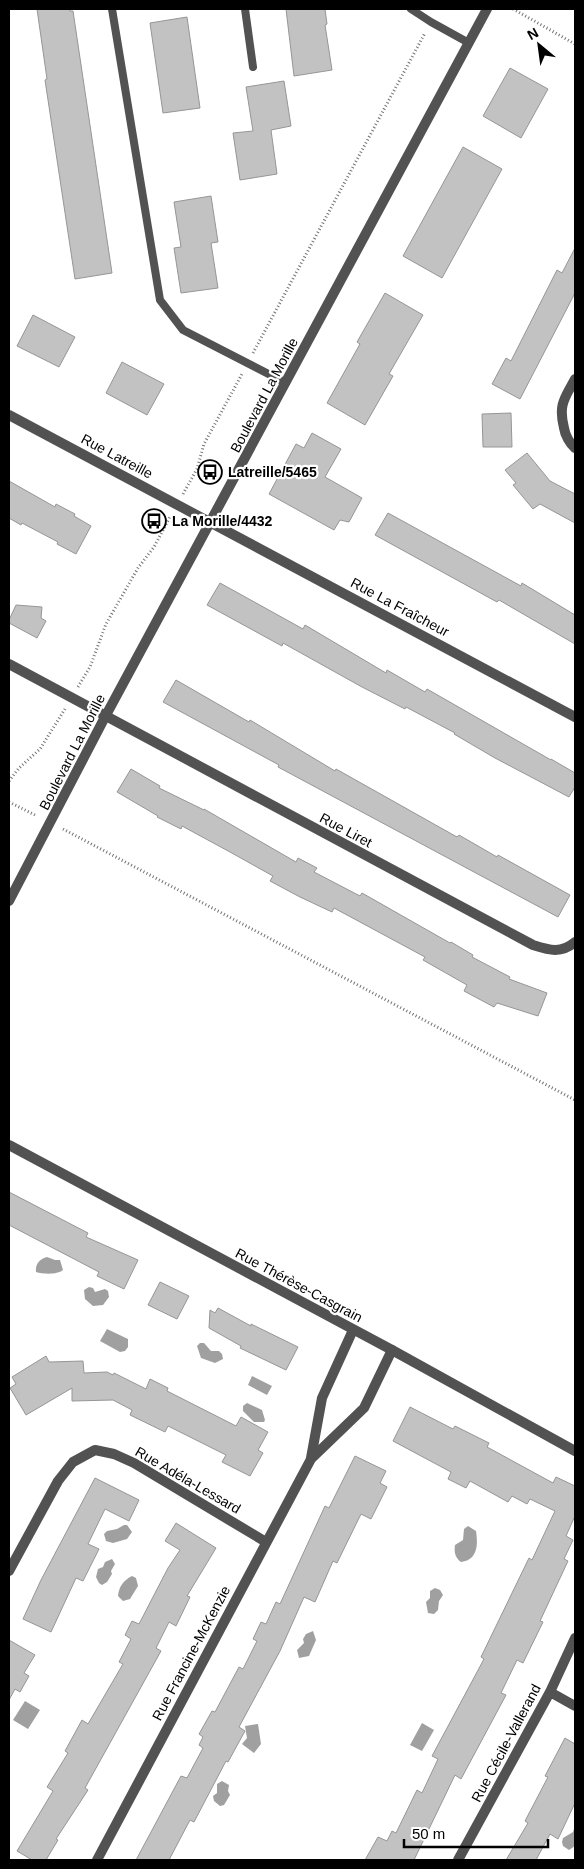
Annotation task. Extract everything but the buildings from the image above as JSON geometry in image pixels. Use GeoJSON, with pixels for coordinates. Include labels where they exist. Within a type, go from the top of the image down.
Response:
{"type":"FeatureCollection","features":[{"type":"Feature","properties":{"kind":"street","name":"Boulevard La Morille"},"geometry":{"type":"LineString","coordinates":[[9,901],[105,717],[212,522],[487,9]]}},
{"type":"Feature","properties":{"kind":"street"},"geometry":{"type":"LineString","coordinates":[[575,378],[563,402],[560,413],[565,432],[575,448]]}},
{"type":"Feature","properties":{"kind":"street","name":"Rue Latreille"},"geometry":{"type":"LineString","coordinates":[[9,415],[212,522]]}},
{"type":"Feature","properties":{"kind":"street","name":"Rue La Fraîcheur"},"geometry":{"type":"LineString","coordinates":[[212,522],[575,717]]}},
{"type":"Feature","properties":{"kind":"street","name":"Rue Liret"},"geometry":{"type":"LineString","coordinates":[[9,664],[533,945],[552,951],[570,947],[575,942]]}},
{"type":"Feature","properties":{"kind":"street","name":"Rue Thérèse-Casgrain"},"geometry":{"type":"LineString","coordinates":[[9,1145],[575,1450]]}},
{"type":"Feature","properties":{"kind":"street","name":"Rue Francine-McKenzie"},"geometry":{"type":"LineString","coordinates":[[311,1459],[322,1398],[353,1330]]}},
{"type":"Feature","properties":{"kind":"street","name":"Rue Francine-McKenzie"},"geometry":{"type":"LineString","coordinates":[[97,1860],[311,1459],[364,1408],[392,1350]]}},
{"type":"Feature","properties":{"kind":"street","name":"Rue Adéla-Lessard"},"geometry":{"type":"LineString","coordinates":[[9,1571],[58,1481],[73,1462],[95,1450],[114,1454],[134,1463],[266,1542]]}},
{"type":"Feature","properties":{"kind":"street","name":"Rue Cécile-Vallerand"},"geometry":{"type":"LineString","coordinates":[[458,1860],[550,1692],[575,1638]]}},
{"type":"Feature","properties":{"kind":"street"},"geometry":{"type":"LineString","coordinates":[[550,1692],[575,1706]]}},
{"type":"Feature","properties":{"kind":"lane"},"geometry":{"type":"LineString","coordinates":[[112,9],[160,300],[183,330],[286,383]]}},
{"type":"Feature","properties":{"kind":"lane"},"geometry":{"type":"LineString","coordinates":[[245,9],[254,67]]}},
{"type":"Feature","properties":{"kind":"lane"},"geometry":{"type":"LineString","coordinates":[[411,9],[469,43]]}},
{"type":"Feature","properties":{"kind":"path"},"geometry":{"type":"LineString","coordinates":[[513,9],[575,44]]}},
{"type":"Feature","properties":{"kind":"path"},"geometry":{"type":"LineString","coordinates":[[9,781],[19,768],[40,749],[90,666],[106,624],[138,568],[154,546],[197,469],[204,444],[431,22]]}},
{"type":"Feature","properties":{"kind":"path"},"geometry":{"type":"LineString","coordinates":[[9,802],[575,1100]]}},
{"type":"Feature","properties":{"kind":"shaded area"},"geometry":{"type":"Polygon","coordinates":[[[47,1257],[60,1260],[63,1270],[46,1274],[36,1272],[38,1262],[47,1257]]]}},
{"type":"Feature","properties":{"kind":"shaded area"},"geometry":{"type":"Polygon","coordinates":[[[89,1287],[93,1288],[95,1292],[105,1289],[108,1291],[109,1297],[103,1305],[93,1306],[85,1299],[84,1290],[89,1287]]]}},
{"type":"Feature","properties":{"kind":"shaded area"},"geometry":{"type":"Polygon","coordinates":[[[107,1329],[128,1339],[128,1347],[125,1351],[120,1352],[100,1341],[107,1329]]]}},
{"type":"Feature","properties":{"kind":"shaded area"},"geometry":{"type":"Polygon","coordinates":[[[200,1343],[204,1343],[211,1351],[219,1351],[223,1359],[215,1363],[201,1358],[197,1346],[200,1343]]]}},
{"type":"Feature","properties":{"kind":"shaded area"},"geometry":{"type":"Polygon","coordinates":[[[252,1376],[272,1386],[267,1395],[248,1385],[252,1376]]]}},
{"type":"Feature","properties":{"kind":"shaded area"},"geometry":{"type":"Polygon","coordinates":[[[247,1403],[262,1410],[264,1422],[254,1422],[243,1411],[243,1406],[247,1403]]]}},
{"type":"Feature","properties":{"kind":"shaded area"},"geometry":{"type":"Polygon","coordinates":[[[127,1525],[132,1532],[127,1539],[113,1543],[106,1541],[104,1534],[107,1531],[127,1525]]]}},
{"type":"Feature","properties":{"kind":"shaded area"},"geometry":{"type":"Polygon","coordinates":[[[468,1526],[476,1531],[477,1546],[471,1558],[461,1562],[455,1555],[455,1545],[463,1540],[464,1529],[468,1526]]]}},
{"type":"Feature","properties":{"kind":"shaded area"},"geometry":{"type":"Polygon","coordinates":[[[112,1559],[115,1564],[111,1571],[112,1574],[107,1582],[102,1585],[96,1577],[98,1569],[103,1567],[105,1562],[112,1559]]]}},
{"type":"Feature","properties":{"kind":"shaded area"},"geometry":{"type":"Polygon","coordinates":[[[132,1576],[136,1578],[138,1586],[130,1599],[123,1601],[118,1596],[119,1589],[124,1581],[132,1576]]]}},
{"type":"Feature","properties":{"kind":"shaded area"},"geometry":{"type":"Polygon","coordinates":[[[435,1588],[440,1590],[443,1595],[439,1601],[438,1610],[434,1614],[428,1613],[426,1602],[430,1598],[430,1591],[435,1588]]]}},
{"type":"Feature","properties":{"kind":"shaded area"},"geometry":{"type":"Polygon","coordinates":[[[313,1631],[316,1640],[309,1656],[299,1658],[297,1650],[304,1643],[303,1639],[306,1634],[313,1631]]]}},
{"type":"Feature","properties":{"kind":"shaded area"},"geometry":{"type":"Polygon","coordinates":[[[25,1701],[40,1710],[28,1729],[13,1720],[25,1701]]]}},
{"type":"Feature","properties":{"kind":"shaded area"},"geometry":{"type":"Polygon","coordinates":[[[422,1723],[434,1730],[422,1751],[410,1745],[422,1723]]]}},
{"type":"Feature","properties":{"kind":"shaded area"},"geometry":{"type":"Polygon","coordinates":[[[258,1724],[261,1744],[254,1753],[242,1744],[247,1738],[245,1726],[258,1724]]]}},
{"type":"Feature","properties":{"kind":"shaded area"},"geometry":{"type":"Polygon","coordinates":[[[222,1781],[229,1785],[228,1791],[230,1795],[224,1805],[220,1806],[214,1801],[213,1796],[217,1793],[217,1784],[222,1781]]]}},
{"type":"Feature","properties":{"kind":"shaded area"},"geometry":{"type":"Polygon","coordinates":[[[575,1826],[575,1846],[569,1850],[563,1846],[563,1838],[573,1832],[575,1826]]]}},
{"type":"Feature","properties":{"kind":"place","name":"Latreille/5465"},"geometry":{"type":"Point","coordinates":[210,472]}},
{"type":"Feature","properties":{"kind":"place","name":"La Morille/4432"},"geometry":{"type":"Point","coordinates":[154,521]}}]}
